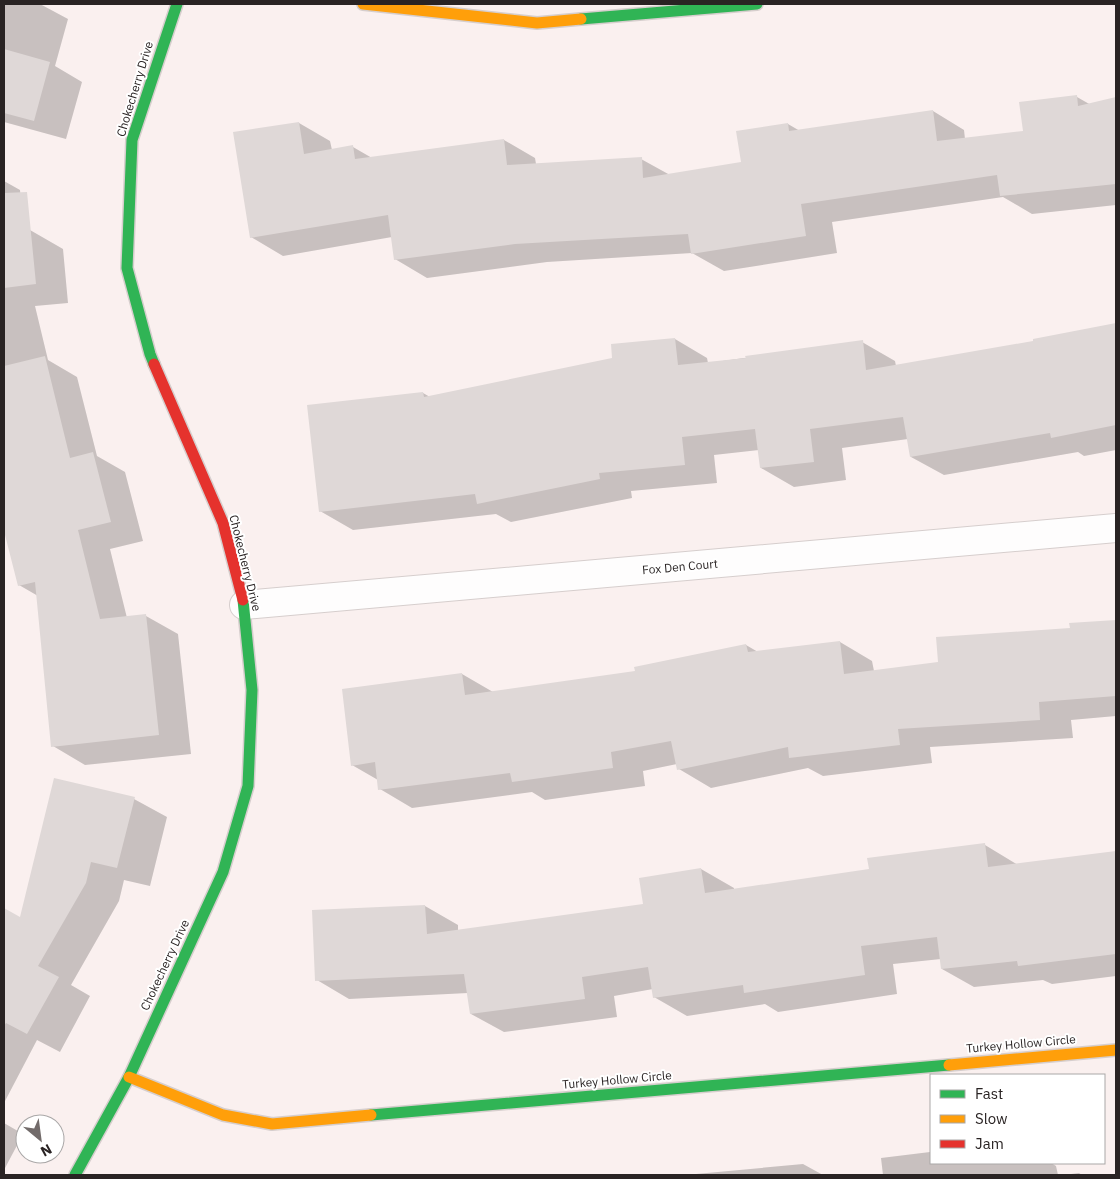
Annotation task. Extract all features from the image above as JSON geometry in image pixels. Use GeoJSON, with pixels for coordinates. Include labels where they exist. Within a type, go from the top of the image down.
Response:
{"type":"FeatureCollection","features":[{"type":"Feature","properties":{"kind":"street","name":"Chokecherry Drive"},"geometry":{"type":"LineString","coordinates":[[75,1175],[129,1077],[223,872],[248,786],[252,690],[244,605],[223,523],[150,354],[127,268],[132,140],[177,4]]}},
{"type":"Feature","properties":{"kind":"street"},"geometry":{"type":"LineString","coordinates":[[363,4],[538,23],[757,4]]}},
{"type":"Feature","properties":{"kind":"street","name":"Fox Den Court"},"geometry":{"type":"LineString","coordinates":[[244,605],[1116,528]]}},
{"type":"Feature","properties":{"kind":"street","name":"Turkey Hollow Circle"},"geometry":{"type":"LineString","coordinates":[[129,1077],[223,1116],[272,1124],[1116,1050]]}},
{"type":"Feature","properties":{"kind":"building"},"geometry":{"type":"Polygon","coordinates":[[[4,49],[50,62],[34,121],[4,113],[4,49]]]}},
{"type":"Feature","properties":{"kind":"building"},"geometry":{"type":"Polygon","coordinates":[[[1077,95],[1078,106],[1116,97],[1116,184],[1000,196],[997,175],[801,204],[806,236],[691,254],[688,234],[515,244],[394,260],[388,215],[250,238],[233,132],[299,122],[304,154],[353,145],[355,159],[504,139],[507,165],[642,157],[643,178],[741,162],[736,131],[788,123],[789,131],[933,110],[937,141],[1023,131],[1019,102],[1077,95]]]}},
{"type":"Feature","properties":{"kind":"building"},"geometry":{"type":"Polygon","coordinates":[[[27,192],[36,284],[4,288],[4,193],[27,192]]]}},
{"type":"Feature","properties":{"kind":"building"},"geometry":{"type":"Polygon","coordinates":[[[1116,323],[1116,425],[1051,438],[1050,433],[910,457],[903,417],[810,429],[814,462],[760,468],[755,429],[682,437],[685,465],[599,473],[600,479],[477,504],[475,494],[319,512],[307,405],[423,392],[424,397],[612,358],[611,344],[675,338],[678,365],[746,358],[745,356],[863,340],[866,370],[1033,341],[1033,339],[1116,323]]]}},
{"type":"Feature","properties":{"kind":"building"},"geometry":{"type":"Polygon","coordinates":[[[45,356],[70,458],[93,452],[111,522],[78,530],[100,619],[146,614],[159,735],[51,747],[35,582],[18,586],[4,531],[4,366],[45,356]]]}},
{"type":"Feature","properties":{"kind":"building"},"geometry":{"type":"Polygon","coordinates":[[[1116,620],[1116,696],[1039,702],[1040,720],[898,729],[900,745],[789,758],[788,747],[677,770],[671,741],[611,752],[613,768],[512,782],[510,773],[378,790],[375,762],[351,766],[342,689],[462,673],[465,695],[635,671],[634,667],[746,644],[748,652],[840,641],[844,674],[938,662],[936,637],[1070,628],[1069,623],[1116,620]]]}},
{"type":"Feature","properties":{"kind":"building"},"geometry":{"type":"Polygon","coordinates":[[[54,778],[135,797],[117,868],[91,862],[86,883],[38,966],[59,977],[27,1034],[6,1023],[4,1026],[4,908],[20,917],[54,778]]]}},
{"type":"Feature","properties":{"kind":"building"},"geometry":{"type":"Polygon","coordinates":[[[985,843],[988,867],[1116,851],[1116,954],[1018,966],[1017,961],[941,969],[937,937],[861,946],[865,975],[744,993],[743,985],[653,998],[648,967],[582,977],[585,999],[470,1014],[464,974],[315,981],[312,910],[425,905],[427,934],[643,904],[639,878],[701,868],[705,893],[869,869],[867,858],[985,843]]]}},
{"type":"Feature","properties":{"kind":"traffic: fast"},"geometry":{"type":"LineString","coordinates":[[154,364],[127,268],[132,140],[177,4]]}},
{"type":"Feature","properties":{"kind":"traffic: fast"},"geometry":{"type":"LineString","coordinates":[[581,19],[757,4]]}},
{"type":"Feature","properties":{"kind":"traffic: fast"},"geometry":{"type":"LineString","coordinates":[[75,1175],[129,1077],[223,872],[248,786],[252,690],[243,600]]}},
{"type":"Feature","properties":{"kind":"traffic: fast"},"geometry":{"type":"LineString","coordinates":[[371,1115],[949,1065]]}},
{"type":"Feature","properties":{"kind":"traffic: slow"},"geometry":{"type":"LineString","coordinates":[[363,4],[537,23],[581,19]]}},
{"type":"Feature","properties":{"kind":"traffic: slow"},"geometry":{"type":"LineString","coordinates":[[949,1065],[1116,1050]]}},
{"type":"Feature","properties":{"kind":"traffic: slow"},"geometry":{"type":"LineString","coordinates":[[129,1077],[223,1115],[272,1124],[371,1115]]}},
{"type":"Feature","properties":{"kind":"traffic: jam"},"geometry":{"type":"LineString","coordinates":[[154,364],[223,523],[243,600]]}}]}
